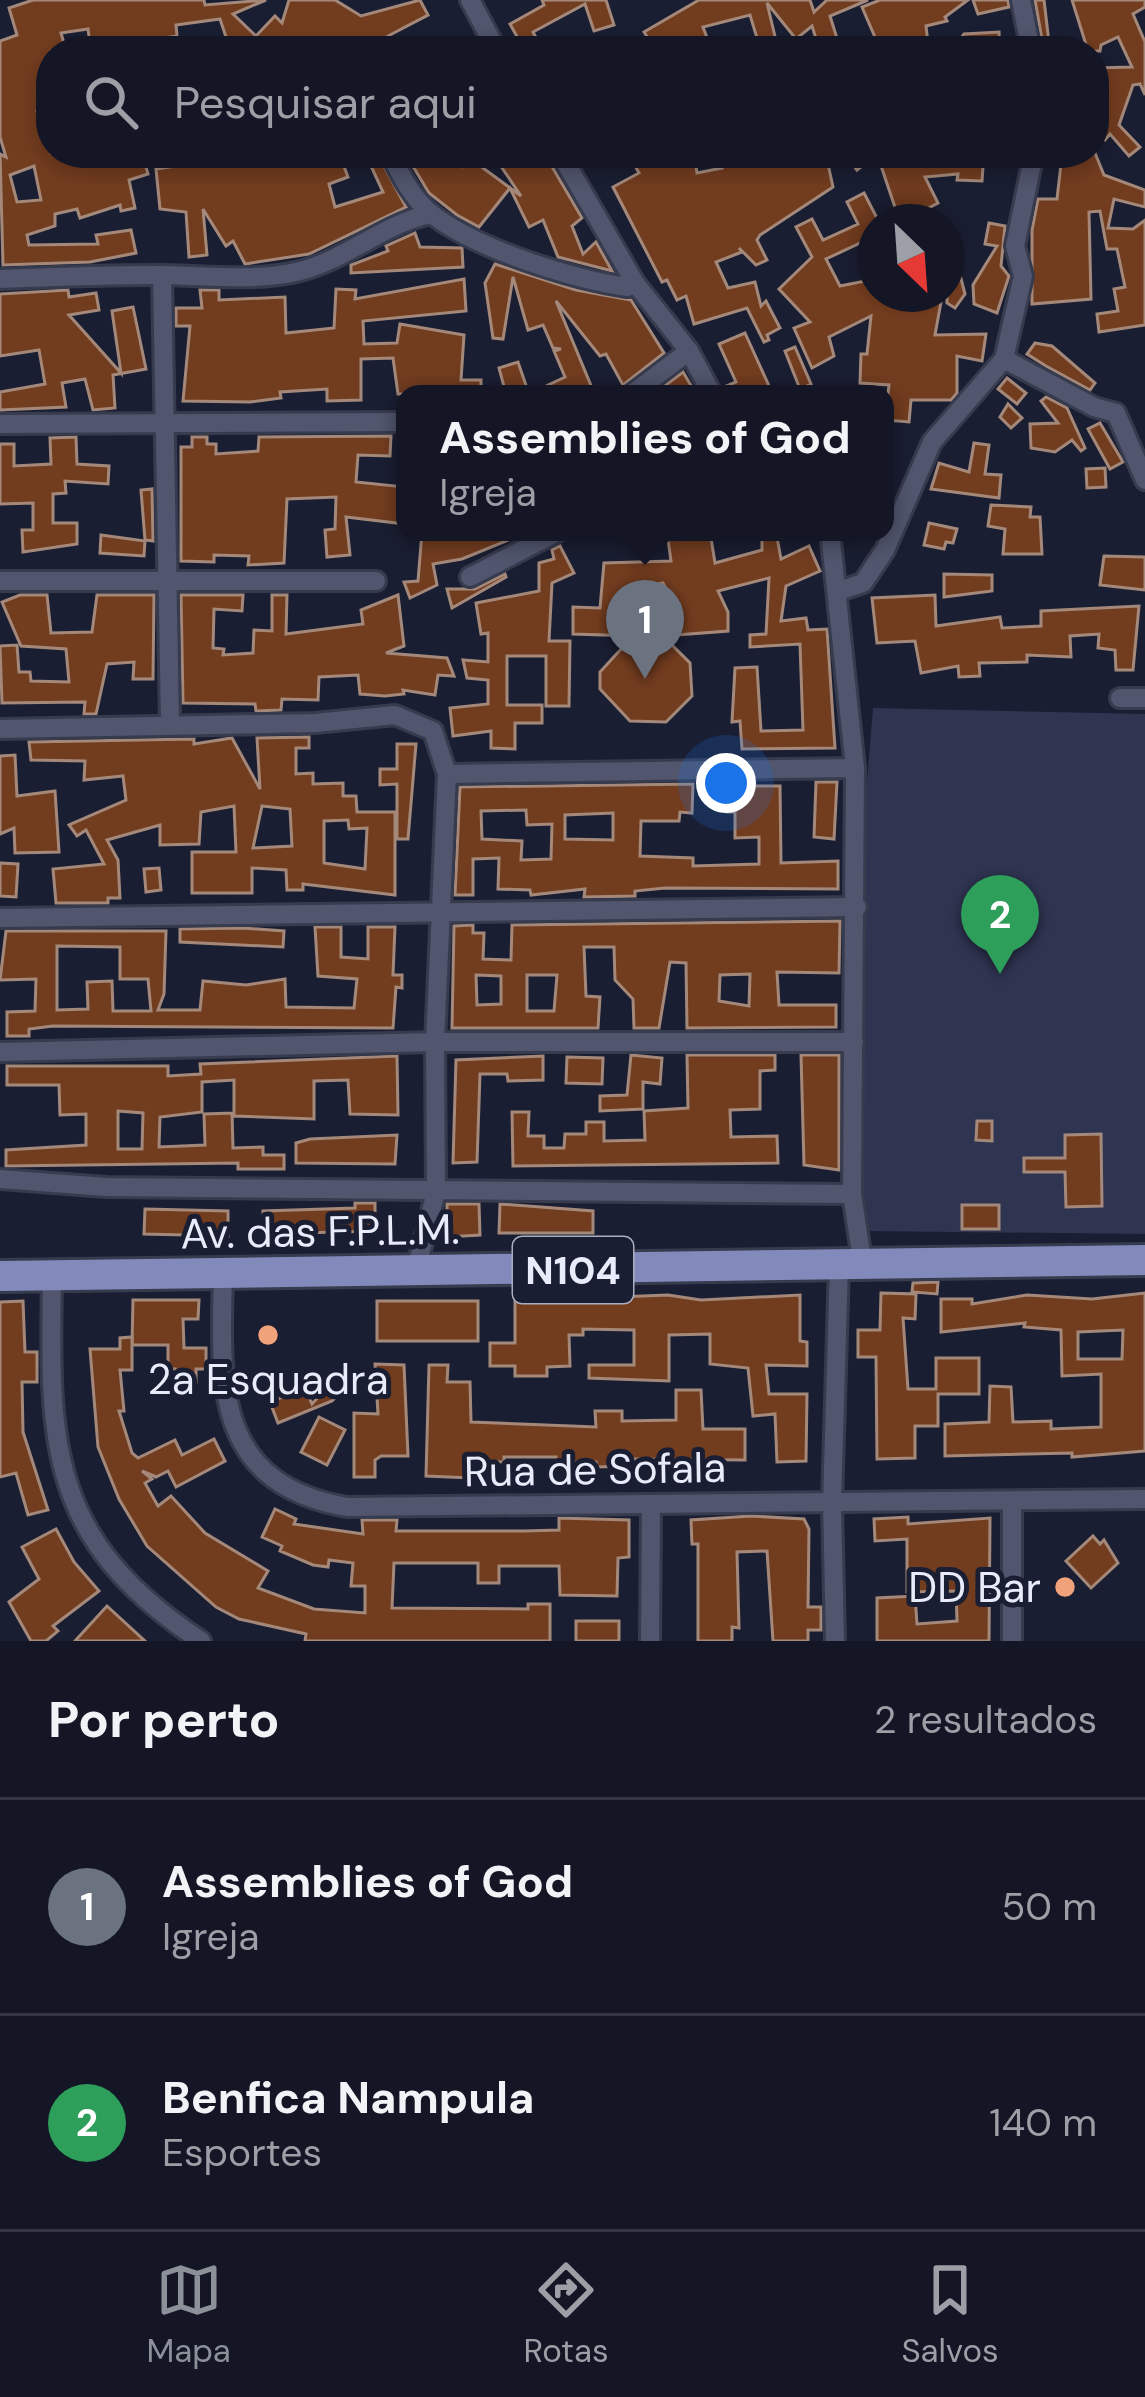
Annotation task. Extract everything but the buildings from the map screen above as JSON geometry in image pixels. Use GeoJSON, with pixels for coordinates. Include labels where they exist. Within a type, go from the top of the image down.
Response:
{"type":"FeatureCollection","features":[{"type":"Feature","properties":{"kind":"main road","name":"Av. das F.P.L.M."},"geometry":{"type":"LineString","coordinates":[[0,1276],[1145,1260]]}},
{"type":"Feature","properties":{"kind":"street"},"geometry":{"type":"LineString","coordinates":[[470,0],[489,36]]}},
{"type":"Feature","properties":{"kind":"street"},"geometry":{"type":"LineString","coordinates":[[1021,0],[1028,36]]}},
{"type":"Feature","properties":{"kind":"street"},"geometry":{"type":"LineString","coordinates":[[400,168],[430,214],[569,274],[627,287],[634,283]]}},
{"type":"Feature","properties":{"kind":"street"},"geometry":{"type":"LineString","coordinates":[[569,168],[634,283],[689,351],[707,385]]}},
{"type":"Feature","properties":{"kind":"street"},"geometry":{"type":"LineString","coordinates":[[894,529],[932,442],[1004,358],[1023,276],[1015,246],[1031,168]]}},
{"type":"Feature","properties":{"kind":"street"},"geometry":{"type":"LineString","coordinates":[[0,278],[162,275],[252,280],[301,271],[355,248],[377,231],[430,214]]}},
{"type":"Feature","properties":{"kind":"street"},"geometry":{"type":"LineString","coordinates":[[162,275],[170,722]]}},
{"type":"Feature","properties":{"kind":"street"},"geometry":{"type":"LineString","coordinates":[[644,385],[689,351]]}},
{"type":"Feature","properties":{"kind":"street"},"geometry":{"type":"LineString","coordinates":[[1004,358],[1116,413],[1145,480]]}},
{"type":"Feature","properties":{"kind":"street"},"geometry":{"type":"LineString","coordinates":[[0,424],[396,422]]}},
{"type":"Feature","properties":{"kind":"street"},"geometry":{"type":"LineString","coordinates":[[470,577],[540,541]]}},
{"type":"Feature","properties":{"kind":"street"},"geometry":{"type":"LineString","coordinates":[[831,541],[839,591],[843,688],[855,768],[857,907],[851,1265],[832,1503],[835,1641]]}},
{"type":"Feature","properties":{"kind":"street"},"geometry":{"type":"LineString","coordinates":[[839,591],[863,583],[889,541]]}},
{"type":"Feature","properties":{"kind":"street"},"geometry":{"type":"LineString","coordinates":[[0,580],[376,580]]}},
{"type":"Feature","properties":{"kind":"street"},"geometry":{"type":"LineString","coordinates":[[1120,698],[1145,698]]}},
{"type":"Feature","properties":{"kind":"street"},"geometry":{"type":"LineString","coordinates":[[0,729],[411,718],[434,730],[447,774],[435,1042],[436,1192],[415,1273]]}},
{"type":"Feature","properties":{"kind":"street"},"geometry":{"type":"LineString","coordinates":[[447,774],[855,768]]}},
{"type":"Feature","properties":{"kind":"street"},"geometry":{"type":"LineString","coordinates":[[0,918],[857,907]]}},
{"type":"Feature","properties":{"kind":"street"},"geometry":{"type":"LineString","coordinates":[[0,1052],[435,1042],[854,1042]]}},
{"type":"Feature","properties":{"kind":"street"},"geometry":{"type":"LineString","coordinates":[[0,1179],[106,1187],[853,1194]]}},
{"type":"Feature","properties":{"kind":"street","name":"Rua de Sofala"},"geometry":{"type":"LineString","coordinates":[[224,1274],[220,1360],[233,1430],[254,1462],[281,1488],[346,1508],[1145,1499]]}},
{"type":"Feature","properties":{"kind":"street"},"geometry":{"type":"LineString","coordinates":[[52,1276],[50,1394],[54,1442],[66,1492],[109,1557],[149,1602],[202,1641]]}},
{"type":"Feature","properties":{"kind":"street"},"geometry":{"type":"LineString","coordinates":[[1012,1503],[1012,1641]]}},
{"type":"Feature","properties":{"kind":"street"},"geometry":{"type":"LineString","coordinates":[[650,1641],[651,1505]]}},
{"type":"Feature","properties":{"kind":"shaded area"},"geometry":{"type":"Polygon","coordinates":[[[873,708],[1145,714],[1145,1234],[867,1231],[853,1194],[857,907],[873,708]]]}},
{"type":"Feature","properties":{"kind":"place","name":"Assemblies of God"},"geometry":{"type":"Point","coordinates":[645,679]}},
{"type":"Feature","properties":{"kind":"place","name":"Benfica Nampula"},"geometry":{"type":"Point","coordinates":[1000,974]}},
{"type":"Feature","properties":{"kind":"place","name":"2a Esquadra"},"geometry":{"type":"Point","coordinates":[268,1335]}},
{"type":"Feature","properties":{"kind":"place","name":"DD Bar"},"geometry":{"type":"Point","coordinates":[1065,1587]}}]}
